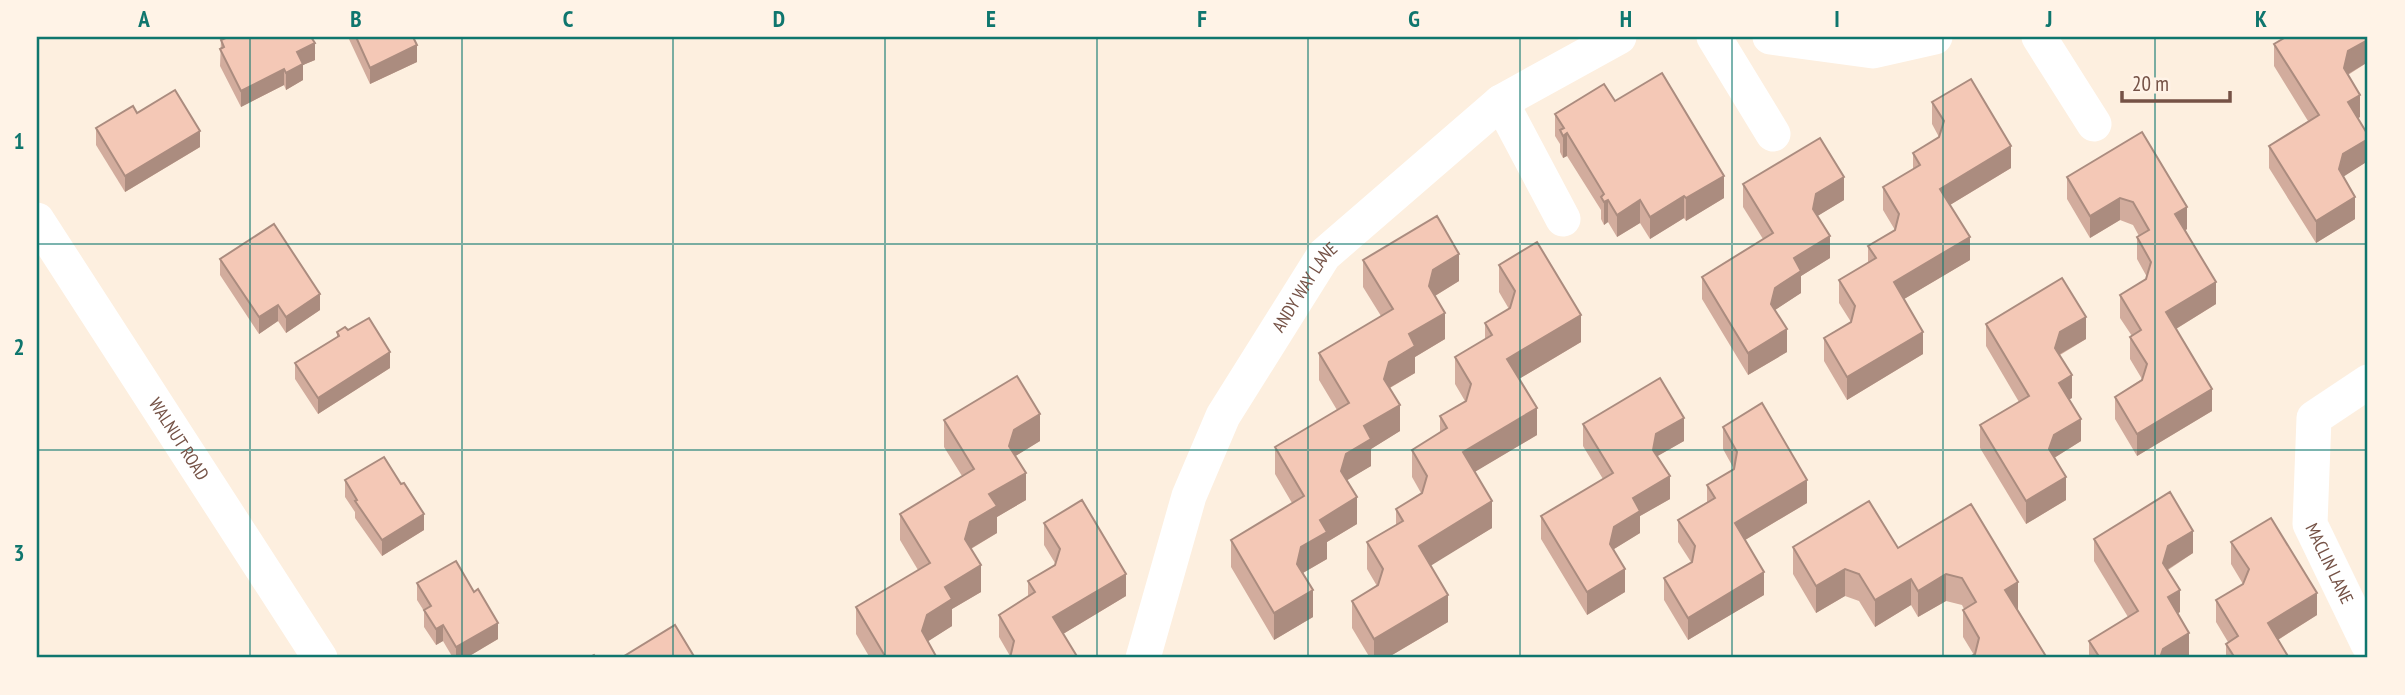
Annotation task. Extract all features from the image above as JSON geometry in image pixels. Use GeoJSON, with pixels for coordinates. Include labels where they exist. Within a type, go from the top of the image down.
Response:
{"type":"FeatureCollection","features":[{"type":"Feature","properties":{"kind":"street","name":"ANDY WAY LANE"},"geometry":{"type":"LineString","coordinates":[[1143,658],[1189,496],[1223,416],[1324,255],[1501,102],[1619,37]]}},
{"type":"Feature","properties":{"kind":"street"},"geometry":{"type":"LineString","coordinates":[[1714,37],[1773,134]]}},
{"type":"Feature","properties":{"kind":"street"},"geometry":{"type":"LineString","coordinates":[[1770,37],[1873,51],[1935,37]]}},
{"type":"Feature","properties":{"kind":"street"},"geometry":{"type":"LineString","coordinates":[[2039,37],[2094,124]]}},
{"type":"Feature","properties":{"kind":"street"},"geometry":{"type":"LineString","coordinates":[[1501,102],[1563,219]]}},
{"type":"Feature","properties":{"kind":"street","name":"WALNUT ROAD"},"geometry":{"type":"LineString","coordinates":[[37,220],[320,658]]}},
{"type":"Feature","properties":{"kind":"street","name":"MACLIN LANE"},"geometry":{"type":"LineString","coordinates":[[2368,382],[2314,418],[2310,524],[2368,644]]}},
{"type":"Feature","properties":{"kind":"building"},"geometry":{"type":"Polygon","coordinates":[[[228,37],[311,37],[315,43],[297,52],[303,64],[286,73],[284,69],[241,91],[220,49],[224,47],[221,40],[228,37]]]}},
{"type":"Feature","properties":{"kind":"building"},"geometry":{"type":"Polygon","coordinates":[[[356,37],[413,37],[417,45],[370,68],[356,37]]]}},
{"type":"Feature","properties":{"kind":"building"},"geometry":{"type":"Polygon","coordinates":[[[2286,37],[2368,37],[2368,40],[2348,51],[2344,68],[2360,95],[2348,102],[2368,135],[2368,139],[2343,154],[2339,169],[2355,197],[2316,221],[2269,146],[2319,115],[2274,44],[2286,37]]]}},
{"type":"Feature","properties":{"kind":"building"},"geometry":{"type":"Polygon","coordinates":[[[1662,73],[1724,176],[1650,217],[1640,200],[1617,215],[1608,200],[1604,202],[1601,197],[1604,194],[1567,133],[1563,136],[1560,130],[1564,128],[1555,114],[1604,84],[1615,101],[1662,73]]]}},
{"type":"Feature","properties":{"kind":"building"},"geometry":{"type":"Polygon","coordinates":[[[1971,79],[2011,146],[1940,189],[1970,237],[1894,282],[1923,332],[1847,377],[1824,338],[1851,322],[1855,306],[1839,280],[1876,258],[1868,246],[1895,230],[1899,214],[1883,187],[1920,165],[1913,153],[1939,137],[1944,121],[1932,102],[1971,79]]]}},
{"type":"Feature","properties":{"kind":"building"},"geometry":{"type":"Polygon","coordinates":[[[175,90],[200,131],[125,176],[96,128],[133,106],[137,113],[175,90]]]}},
{"type":"Feature","properties":{"kind":"building"},"geometry":{"type":"Polygon","coordinates":[[[2142,132],[2187,207],[2175,214],[2216,282],[2166,312],[2212,389],[2137,434],[2115,397],[2142,380],[2147,364],[2130,337],[2141,330],[2120,295],[2146,279],[2151,262],[2137,237],[2149,230],[2133,202],[2120,198],[2090,216],[2067,177],[2142,132]]]}},
{"type":"Feature","properties":{"kind":"building"},"geometry":{"type":"Polygon","coordinates":[[[1820,138],[1844,177],[1816,194],[1813,209],[1830,236],[1794,258],[1801,271],[1775,288],[1771,304],[1787,329],[1748,353],[1702,277],[1773,233],[1743,184],[1820,138]]]}},
{"type":"Feature","properties":{"kind":"building"},"geometry":{"type":"Polygon","coordinates":[[[1437,216],[1459,254],[1433,270],[1429,286],[1445,313],[1409,334],[1415,346],[1389,362],[1384,379],[1400,405],[1364,426],[1371,439],[1346,454],[1341,471],[1357,497],[1320,520],[1327,532],[1301,547],[1297,564],[1313,590],[1274,613],[1231,540],[1304,496],[1275,447],[1349,403],[1319,353],[1393,309],[1363,260],[1437,216]]]}},
{"type":"Feature","properties":{"kind":"building"},"geometry":{"type":"Polygon","coordinates":[[[274,224],[320,294],[286,317],[278,305],[259,317],[220,259],[274,224]]]}},
{"type":"Feature","properties":{"kind":"building"},"geometry":{"type":"Polygon","coordinates":[[[1537,242],[1581,315],[1507,359],[1537,408],[1463,452],[1492,501],[1419,546],[1448,595],[1374,639],[1352,601],[1378,585],[1383,569],[1367,542],[1403,521],[1396,509],[1422,493],[1427,476],[1412,450],[1447,428],[1440,416],[1466,401],[1471,384],[1455,357],[1492,335],[1485,323],[1510,308],[1515,291],[1499,265],[1537,242]]]}},
{"type":"Feature","properties":{"kind":"building"},"geometry":{"type":"Polygon","coordinates":[[[2062,278],[2086,317],[2060,332],[2055,348],[2072,375],[2059,383],[2081,419],[2054,435],[2049,449],[2066,477],[2026,501],[1980,425],[2029,396],[1986,324],[2062,278]]]}},
{"type":"Feature","properties":{"kind":"building"},"geometry":{"type":"Polygon","coordinates":[[[369,318],[390,352],[318,398],[295,363],[339,336],[337,332],[345,327],[348,330],[369,318]]]}},
{"type":"Feature","properties":{"kind":"building"},"geometry":{"type":"Polygon","coordinates":[[[1017,376],[1040,414],[1014,430],[1009,446],[1026,473],[989,494],[997,506],[970,522],[965,539],[981,565],[945,587],[952,599],[927,615],[922,631],[937,658],[881,658],[885,656],[856,607],[930,563],[900,514],[974,469],[944,420],[1017,376]]]}},
{"type":"Feature","properties":{"kind":"building"},"geometry":{"type":"Polygon","coordinates":[[[1660,378],[1684,418],[1656,434],[1653,450],[1670,476],[1633,498],[1640,511],[1614,527],[1610,544],[1625,569],[1587,592],[1541,516],[1613,473],[1583,424],[1660,378]]]}},
{"type":"Feature","properties":{"kind":"building"},"geometry":{"type":"Polygon","coordinates":[[[1762,403],[1807,480],[1735,523],[1764,572],[1688,618],[1664,578],[1692,562],[1695,546],[1678,520],[1715,498],[1707,485],[1734,469],[1737,452],[1723,427],[1762,403]]]}},
{"type":"Feature","properties":{"kind":"building"},"geometry":{"type":"Polygon","coordinates":[[[384,457],[424,514],[382,540],[355,501],[357,500],[345,480],[384,457]]]}},
{"type":"Feature","properties":{"kind":"building"},"geometry":{"type":"Polygon","coordinates":[[[2170,492],[2193,531],[2168,546],[2163,563],[2180,590],[2168,597],[2189,633],[2163,649],[2160,658],[2100,658],[2089,641],[2138,611],[2094,539],[2170,492]]]}},
{"type":"Feature","properties":{"kind":"building"},"geometry":{"type":"Polygon","coordinates":[[[1082,500],[1126,574],[1053,617],[1078,658],[1010,658],[1014,641],[999,615],[1035,592],[1028,581],[1055,565],[1060,549],[1044,523],[1082,500]]]}},
{"type":"Feature","properties":{"kind":"building"},"geometry":{"type":"Polygon","coordinates":[[[1869,501],[1898,548],[1971,504],[2018,582],[2005,590],[2047,658],[1968,658],[1975,654],[1979,638],[1963,610],[1976,602],[1962,578],[1946,574],[1918,591],[1911,579],[1875,600],[1859,574],[1845,569],[1816,586],[1793,547],[1869,501]]]}},
{"type":"Feature","properties":{"kind":"building"},"geometry":{"type":"Polygon","coordinates":[[[2271,518],[2317,593],[2268,623],[2289,658],[2235,658],[2226,644],[2238,636],[2216,600],[2243,584],[2249,569],[2231,542],[2271,518]]]}},
{"type":"Feature","properties":{"kind":"building"},"geometry":{"type":"Polygon","coordinates":[[[456,561],[474,592],[478,589],[498,623],[456,647],[443,625],[436,629],[424,610],[431,606],[417,583],[456,561]]]}},
{"type":"Feature","properties":{"kind":"building"},"geometry":{"type":"Polygon","coordinates":[[[675,625],[695,658],[621,658],[675,625]]]}}]}
